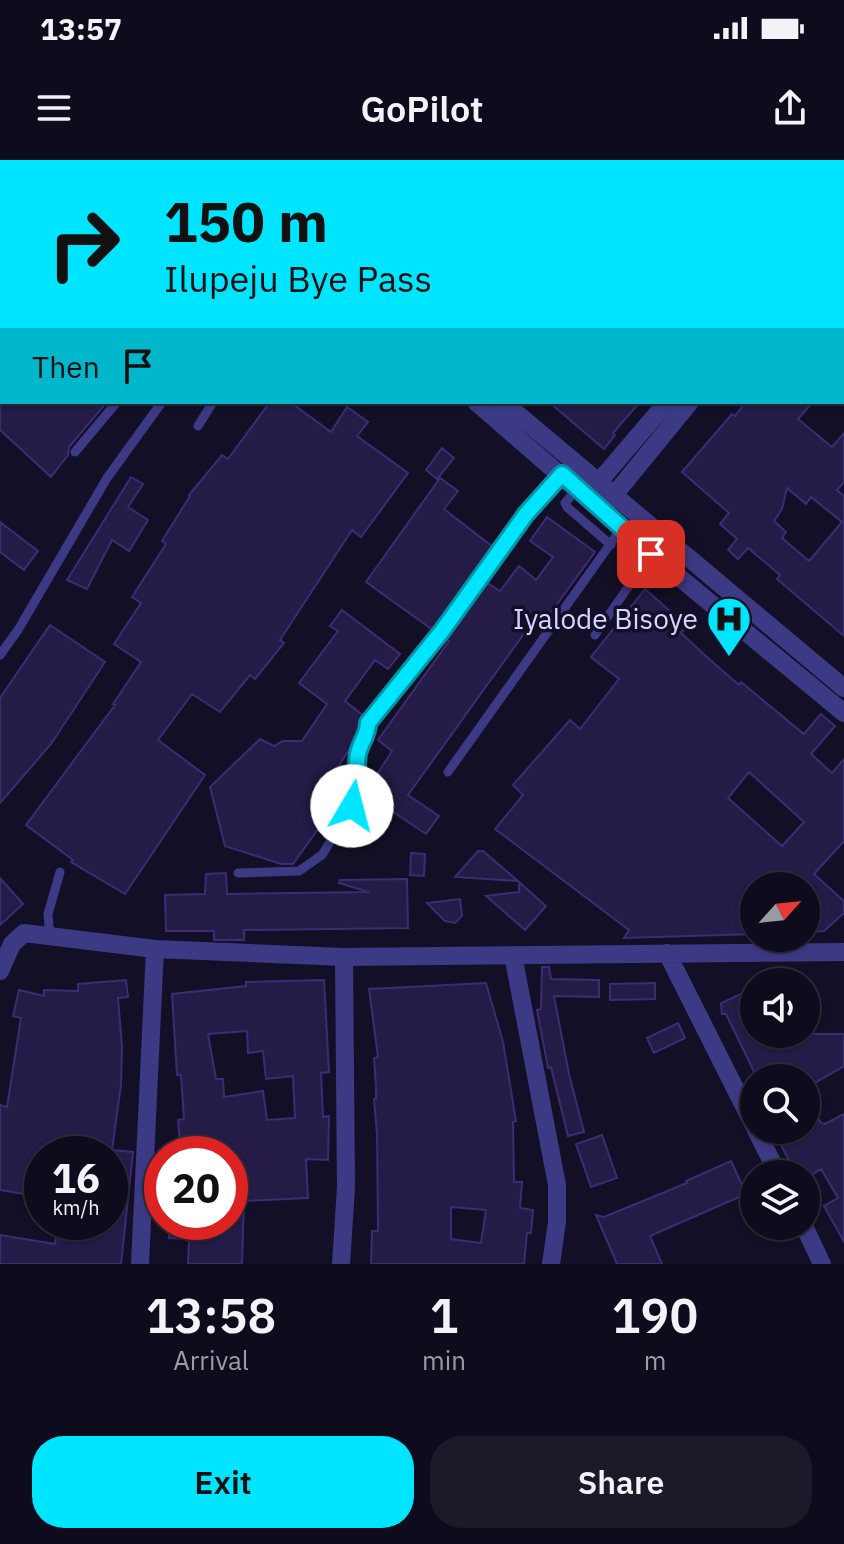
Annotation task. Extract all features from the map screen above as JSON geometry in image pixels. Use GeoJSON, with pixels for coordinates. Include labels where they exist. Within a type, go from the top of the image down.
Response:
{"type":"FeatureCollection","features":[{"type":"Feature","properties":{"kind":"street"},"geometry":{"type":"LineString","coordinates":[[478,404],[588,492],[613,495],[844,688]]}},
{"type":"Feature","properties":{"kind":"street"},"geometry":{"type":"LineString","coordinates":[[588,492],[665,404]]}},
{"type":"Feature","properties":{"kind":"street"},"geometry":{"type":"LineString","coordinates":[[602,510],[688,404]]}},
{"type":"Feature","properties":{"kind":"street"},"geometry":{"type":"LineString","coordinates":[[512,405],[602,510],[844,713]]}},
{"type":"Feature","properties":{"kind":"street"},"geometry":{"type":"LineString","coordinates":[[0,971],[12,944],[24,933],[155,949],[344,957],[844,952]]}},
{"type":"Feature","properties":{"kind":"street"},"geometry":{"type":"LineString","coordinates":[[140,1264],[155,949]]}},
{"type":"Feature","properties":{"kind":"street"},"geometry":{"type":"LineString","coordinates":[[667,953],[740,1098]]}},
{"type":"Feature","properties":{"kind":"street"},"geometry":{"type":"LineString","coordinates":[[513,955],[557,1185],[557,1222],[551,1264]]}},
{"type":"Feature","properties":{"kind":"street"},"geometry":{"type":"LineString","coordinates":[[341,1264],[346,1187],[344,957]]}},
{"type":"Feature","properties":{"kind":"street"},"geometry":{"type":"LineString","coordinates":[[811,1240],[822,1264]]}},
{"type":"Feature","properties":{"kind":"lane"},"geometry":{"type":"LineString","coordinates":[[75,452],[115,404]]}},
{"type":"Feature","properties":{"kind":"lane"},"geometry":{"type":"LineString","coordinates":[[0,655],[18,630],[107,478],[161,404]]}},
{"type":"Feature","properties":{"kind":"lane"},"geometry":{"type":"LineString","coordinates":[[198,426],[212,404]]}},
{"type":"Feature","properties":{"kind":"lane"},"geometry":{"type":"LineString","coordinates":[[238,873],[299,871],[322,855],[352,806],[358,784],[358,754],[368,723],[442,631],[526,514],[562,474]]}},
{"type":"Feature","properties":{"kind":"lane"},"geometry":{"type":"LineString","coordinates":[[588,492],[576,489],[565,503],[611,545]]}},
{"type":"Feature","properties":{"kind":"lane"},"geometry":{"type":"LineString","coordinates":[[448,772],[621,530],[628,533]]}},
{"type":"Feature","properties":{"kind":"lane"},"geometry":{"type":"LineString","coordinates":[[595,635],[651,554]]}},
{"type":"Feature","properties":{"kind":"lane"},"geometry":{"type":"LineString","coordinates":[[50,938],[48,914],[60,872]]}},
{"type":"Feature","properties":{"kind":"building"},"geometry":{"type":"Polygon","coordinates":[[[0,404],[105,404],[69,447],[68,455],[51,477],[0,430],[0,404]]]}},
{"type":"Feature","properties":{"kind":"building"},"geometry":{"type":"Polygon","coordinates":[[[269,404],[293,404],[331,432],[347,407],[368,422],[357,436],[408,473],[361,537],[352,530],[280,640],[284,643],[255,679],[250,675],[220,712],[192,694],[158,740],[205,775],[125,894],[71,862],[73,860],[26,825],[115,705],[141,662],[114,644],[141,603],[132,597],[166,544],[162,541],[189,495],[222,455],[228,459],[269,404]]]}},
{"type":"Feature","properties":{"kind":"building"},"geometry":{"type":"Polygon","coordinates":[[[551,404],[638,404],[613,433],[615,435],[604,449],[551,404]]]}},
{"type":"Feature","properties":{"kind":"building"},"geometry":{"type":"Polygon","coordinates":[[[744,404],[811,404],[798,419],[832,447],[844,433],[844,482],[837,490],[844,496],[844,636],[777,579],[780,575],[748,548],[738,559],[728,550],[737,539],[720,524],[729,513],[682,472],[732,414],[735,416],[744,404]],[[787,488],[782,509],[774,521],[786,532],[782,538],[809,561],[842,522],[811,497],[806,504],[787,488]]]}},
{"type":"Feature","properties":{"kind":"building"},"geometry":{"type":"Polygon","coordinates":[[[442,448],[454,458],[437,479],[426,470],[442,448]]]}},
{"type":"Feature","properties":{"kind":"building"},"geometry":{"type":"Polygon","coordinates":[[[131,477],[143,484],[128,507],[148,520],[129,551],[112,540],[87,589],[67,580],[131,477]]]}},
{"type":"Feature","properties":{"kind":"building"},"geometry":{"type":"Polygon","coordinates":[[[440,478],[458,491],[444,509],[493,547],[433,630],[366,582],[440,478]]]}},
{"type":"Feature","properties":{"kind":"building"},"geometry":{"type":"Polygon","coordinates":[[[547,517],[595,552],[544,622],[536,617],[408,795],[439,816],[426,834],[365,793],[392,751],[378,740],[449,641],[445,639],[486,582],[500,591],[519,566],[536,580],[553,557],[530,541],[547,517]]]}},
{"type":"Feature","properties":{"kind":"building"},"geometry":{"type":"Polygon","coordinates":[[[0,522],[38,551],[24,570],[0,552],[0,522]]]}},
{"type":"Feature","properties":{"kind":"building"},"geometry":{"type":"Polygon","coordinates":[[[645,589],[687,626],[681,633],[709,659],[804,734],[821,714],[835,726],[811,754],[832,773],[844,759],[844,841],[816,872],[740,872],[740,934],[624,938],[629,930],[495,829],[523,795],[513,785],[570,720],[580,729],[619,679],[591,657],[645,589]],[[749,772],[728,798],[782,846],[804,822],[749,772]]]}},
{"type":"Feature","properties":{"kind":"building"},"geometry":{"type":"Polygon","coordinates":[[[342,610],[400,654],[388,669],[375,660],[345,701],[364,716],[356,740],[325,786],[341,797],[293,864],[281,864],[225,846],[210,787],[260,739],[274,746],[283,741],[302,741],[327,704],[299,683],[338,631],[330,626],[342,610]]]}},
{"type":"Feature","properties":{"kind":"building"},"geometry":{"type":"Polygon","coordinates":[[[50,625],[105,662],[51,744],[0,803],[0,698],[50,625]]]}},
{"type":"Feature","properties":{"kind":"building"},"geometry":{"type":"Polygon","coordinates":[[[478,851],[483,851],[518,881],[455,877],[478,851]]]}},
{"type":"Feature","properties":{"kind":"building"},"geometry":{"type":"Polygon","coordinates":[[[411,853],[425,854],[424,876],[410,875],[411,853]]]}},
{"type":"Feature","properties":{"kind":"building"},"geometry":{"type":"Polygon","coordinates":[[[226,873],[227,894],[369,892],[339,883],[340,880],[407,879],[408,928],[244,930],[244,940],[214,940],[214,931],[166,931],[165,895],[205,894],[206,874],[226,873]]]}},
{"type":"Feature","properties":{"kind":"building"},"geometry":{"type":"Polygon","coordinates":[[[0,878],[23,904],[0,925],[0,878]]]}},
{"type":"Feature","properties":{"kind":"building"},"geometry":{"type":"Polygon","coordinates":[[[820,879],[844,901],[844,913],[820,931],[820,879]]]}},
{"type":"Feature","properties":{"kind":"building"},"geometry":{"type":"Polygon","coordinates":[[[519,882],[546,906],[525,930],[486,896],[519,892],[519,882]]]}},
{"type":"Feature","properties":{"kind":"building"},"geometry":{"type":"Polygon","coordinates":[[[460,899],[462,916],[455,923],[445,921],[427,903],[460,899]]]}},
{"type":"Feature","properties":{"kind":"building"},"geometry":{"type":"Polygon","coordinates":[[[542,967],[549,967],[551,979],[599,980],[599,997],[554,996],[584,1132],[568,1136],[551,1067],[548,1068],[537,1010],[541,1009],[542,967]]]}},
{"type":"Feature","properties":{"kind":"building"},"geometry":{"type":"Polygon","coordinates":[[[126,980],[128,997],[118,998],[121,1085],[114,1136],[24,1136],[24,1194],[0,1190],[0,1105],[7,1107],[21,1018],[13,1016],[19,990],[44,996],[44,990],[78,991],[78,984],[126,980]]]}},
{"type":"Feature","properties":{"kind":"building"},"geometry":{"type":"Polygon","coordinates":[[[324,980],[329,1072],[321,1073],[323,1117],[329,1116],[328,1160],[306,1159],[308,1198],[248,1201],[248,1136],[179,1136],[178,1120],[184,1119],[181,1075],[177,1075],[172,994],[246,986],[246,982],[324,980]],[[247,1031],[208,1034],[216,1079],[223,1079],[224,1097],[263,1091],[267,1120],[295,1118],[293,1076],[266,1079],[263,1051],[248,1053],[247,1031]]]}},
{"type":"Feature","properties":{"kind":"building"},"geometry":{"type":"Polygon","coordinates":[[[486,983],[503,1042],[516,1121],[513,1122],[514,1182],[522,1182],[520,1208],[533,1210],[524,1264],[371,1264],[372,1231],[378,1231],[374,1058],[378,1057],[369,989],[486,983]],[[451,1207],[451,1239],[481,1243],[486,1210],[451,1207]]]}},
{"type":"Feature","properties":{"kind":"building"},"geometry":{"type":"Polygon","coordinates":[[[655,983],[655,999],[610,1000],[610,984],[655,983]]]}},
{"type":"Feature","properties":{"kind":"building"},"geometry":{"type":"Polygon","coordinates":[[[740,994],[740,1043],[726,1014],[722,1014],[721,1003],[740,994]]]}},
{"type":"Feature","properties":{"kind":"building"},"geometry":{"type":"Polygon","coordinates":[[[678,1023],[685,1038],[654,1053],[647,1038],[678,1023]]]}},
{"type":"Feature","properties":{"kind":"building"},"geometry":{"type":"Polygon","coordinates":[[[820,1034],[844,1034],[844,1066],[820,1080],[820,1064],[750,1064],[742,1048],[820,1048],[820,1034]]]}},
{"type":"Feature","properties":{"kind":"building"},"geometry":{"type":"Polygon","coordinates":[[[844,1114],[844,1242],[824,1206],[838,1198],[820,1170],[820,1160],[789,1160],[781,1145],[820,1144],[820,1121],[825,1124],[844,1114]]]}},
{"type":"Feature","properties":{"kind":"building"},"geometry":{"type":"Polygon","coordinates":[[[602,1135],[617,1178],[591,1187],[576,1144],[602,1135]]]}},
{"type":"Feature","properties":{"kind":"building"},"geometry":{"type":"Polygon","coordinates":[[[128,1152],[133,1152],[128,1199],[128,1152]]]}},
{"type":"Feature","properties":{"kind":"building"},"geometry":{"type":"Polygon","coordinates":[[[731,1161],[740,1181],[740,1197],[650,1236],[662,1264],[617,1264],[596,1215],[604,1217],[731,1161]]]}},
{"type":"Feature","properties":{"kind":"building"},"geometry":{"type":"Polygon","coordinates":[[[0,1235],[55,1244],[56,1240],[124,1240],[121,1264],[0,1264],[0,1235]]]}},
{"type":"Feature","properties":{"kind":"building"},"geometry":{"type":"Polygon","coordinates":[[[189,1240],[243,1240],[242,1264],[188,1264],[189,1240]]]}},
{"type":"Feature","properties":{"kind":"place","name":"Iyalode Bisoye"},"geometry":{"type":"Point","coordinates":[729,658]}},
{"type":"Feature","properties":{"kind":"route"},"geometry":{"type":"LineString","coordinates":[[352,806],[359,775],[358,754],[368,723],[442,631],[526,514],[562,474],[651,554]]}}]}
